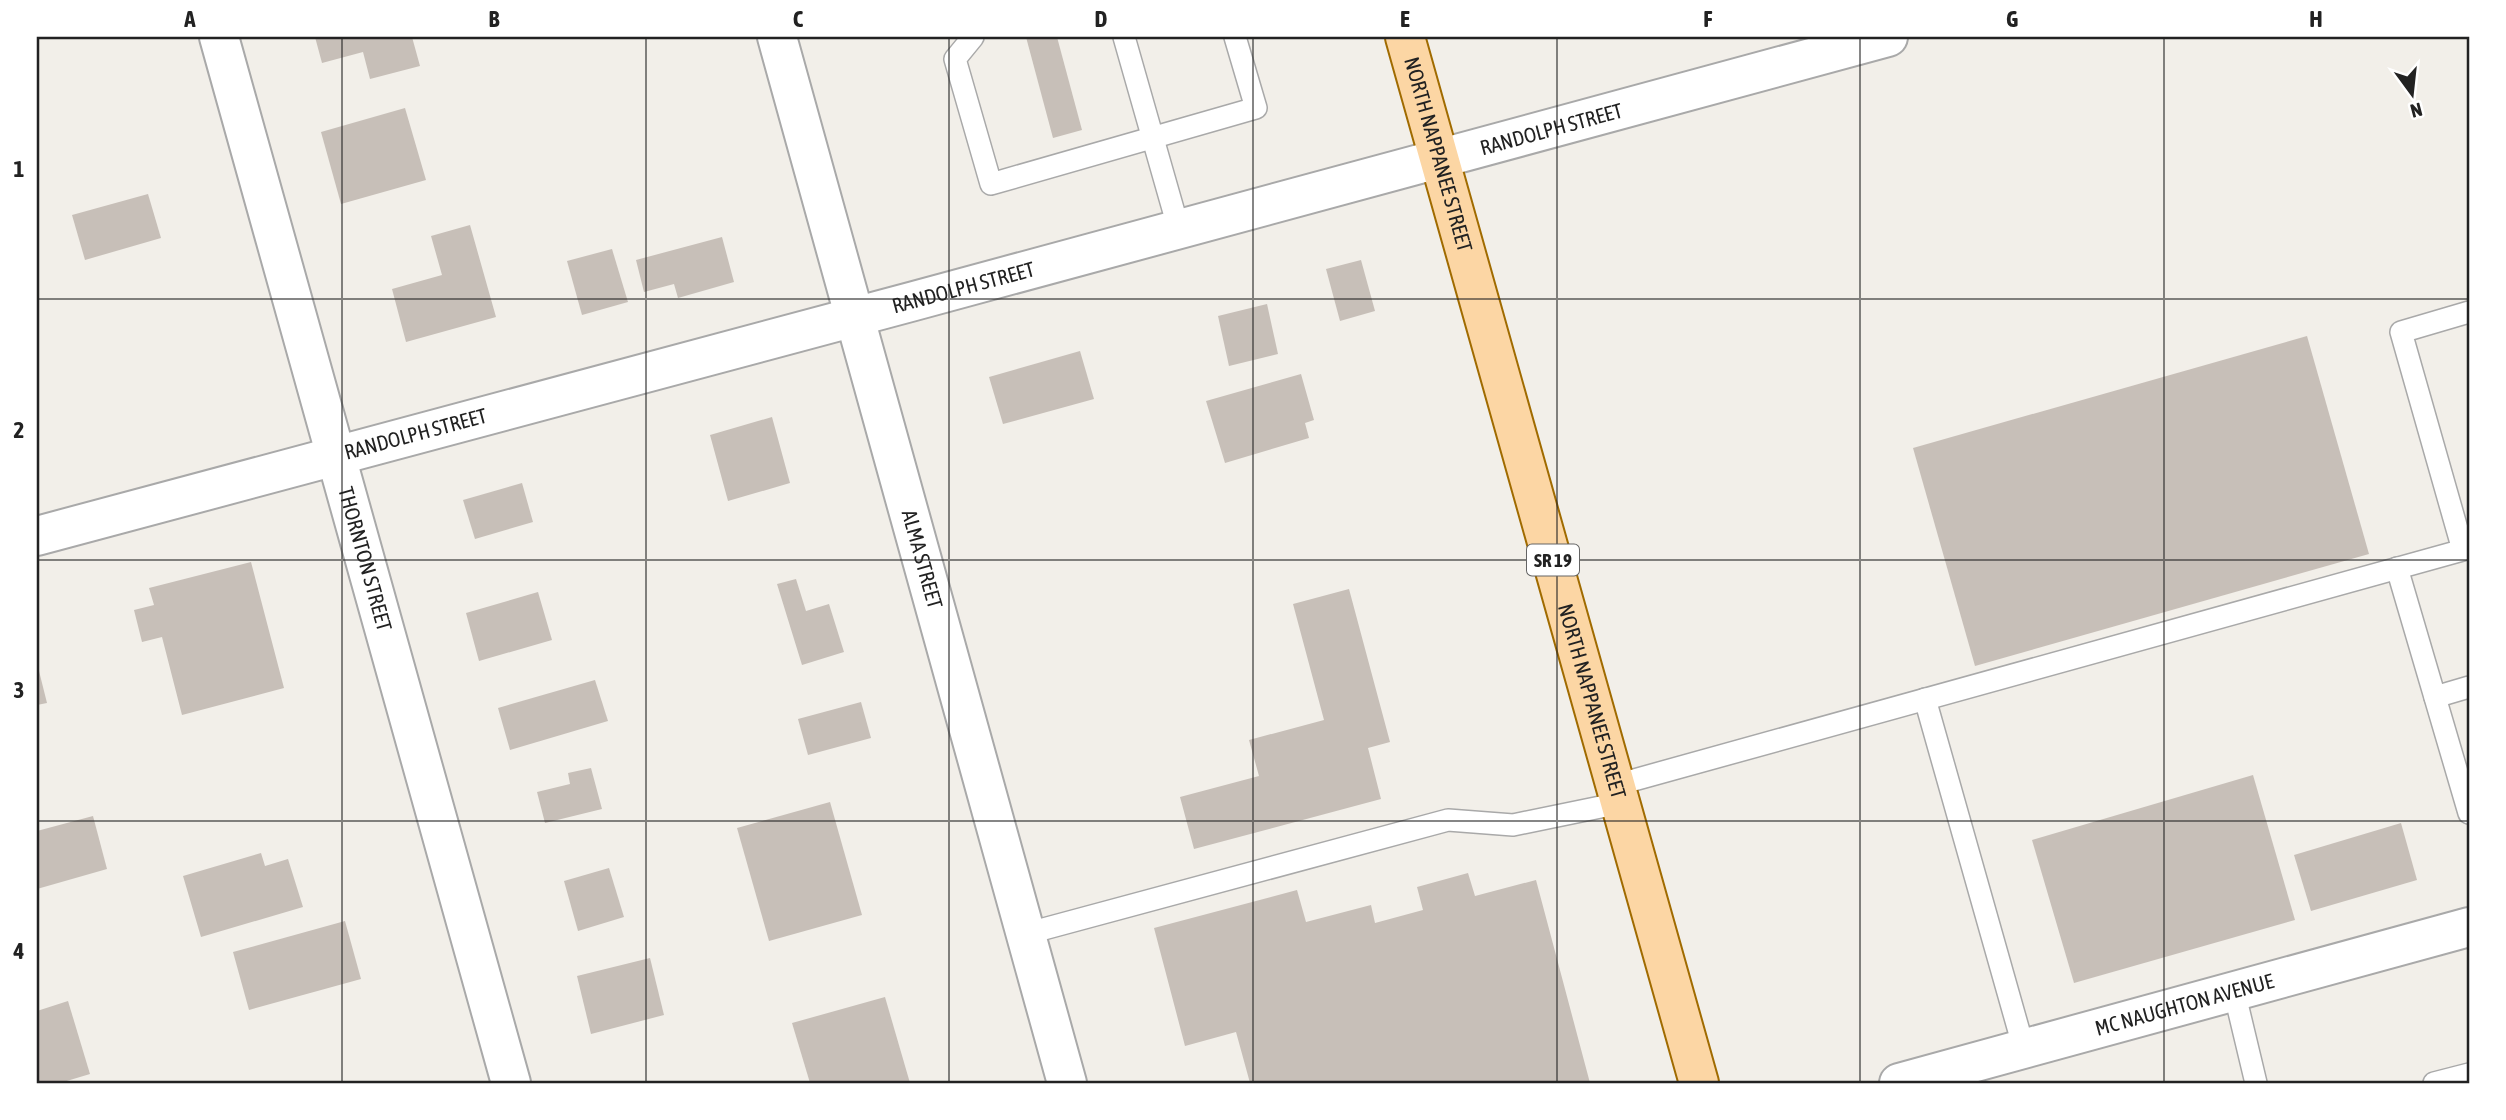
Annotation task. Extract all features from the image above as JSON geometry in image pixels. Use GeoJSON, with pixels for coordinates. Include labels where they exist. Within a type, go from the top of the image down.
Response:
{"type":"FeatureCollection","features":[{"type":"Feature","properties":{"kind":"main road","name":"NORTH NAPPANEE STREET"},"geometry":{"type":"LineString","coordinates":[[1405,37],[1699,1083]]}},
{"type":"Feature","properties":{"kind":"street","name":"THORNTON STREET"},"geometry":{"type":"LineString","coordinates":[[219,37],[511,1083]]}},
{"type":"Feature","properties":{"kind":"street","name":"ALMA STREET"},"geometry":{"type":"LineString","coordinates":[[777,37],[1067,1083]]}},
{"type":"Feature","properties":{"kind":"street","name":"RANDOLPH STREET"},"geometry":{"type":"LineString","coordinates":[[37,536],[1441,161],[1888,37]]}},
{"type":"Feature","properties":{"kind":"street","name":"MC NAUGHTON AVENUE"},"geometry":{"type":"LineString","coordinates":[[1899,1083],[2469,927]]}},
{"type":"Feature","properties":{"kind":"lane"},"geometry":{"type":"LineString","coordinates":[[974,37],[955,60],[991,184],[1256,108],[1235,37]]}},
{"type":"Feature","properties":{"kind":"lane"},"geometry":{"type":"LineString","coordinates":[[1124,37],[1179,230]]}},
{"type":"Feature","properties":{"kind":"lane"},"geometry":{"type":"LineString","coordinates":[[1025,934],[1447,820],[1513,825],[1924,699],[2463,550],[2401,332],[2469,312]]}},
{"type":"Feature","properties":{"kind":"lane"},"geometry":{"type":"LineString","coordinates":[[2397,568],[2469,813]]}},
{"type":"Feature","properties":{"kind":"lane"},"geometry":{"type":"LineString","coordinates":[[2435,697],[2469,687]]}},
{"type":"Feature","properties":{"kind":"lane"},"geometry":{"type":"LineString","coordinates":[[1924,699],[2024,1049]]}},
{"type":"Feature","properties":{"kind":"lane"},"geometry":{"type":"LineString","coordinates":[[2234,991],[2256,1083]]}},
{"type":"Feature","properties":{"kind":"lane"},"geometry":{"type":"LineString","coordinates":[[2434,1083],[2469,1074]]}},
{"type":"Feature","properties":{"kind":"building"},"geometry":{"type":"Polygon","coordinates":[[[315,37],[412,37],[420,66],[370,79],[363,52],[322,63],[315,37]]]}},
{"type":"Feature","properties":{"kind":"building"},"geometry":{"type":"Polygon","coordinates":[[[1026,37],[1057,37],[1082,130],[1053,138],[1026,37]]]}},
{"type":"Feature","properties":{"kind":"building"},"geometry":{"type":"Polygon","coordinates":[[[405,108],[426,180],[341,204],[321,132],[405,108]]]}},
{"type":"Feature","properties":{"kind":"building"},"geometry":{"type":"Polygon","coordinates":[[[148,194],[161,238],[85,260],[72,215],[148,194]]]}},
{"type":"Feature","properties":{"kind":"building"},"geometry":{"type":"Polygon","coordinates":[[[470,225],[496,317],[406,342],[392,289],[442,275],[431,236],[470,225]]]}},
{"type":"Feature","properties":{"kind":"building"},"geometry":{"type":"Polygon","coordinates":[[[722,237],[734,282],[678,298],[674,284],[644,292],[636,260],[722,237]]]}},
{"type":"Feature","properties":{"kind":"building"},"geometry":{"type":"Polygon","coordinates":[[[612,249],[628,302],[582,315],[567,261],[612,249]]]}},
{"type":"Feature","properties":{"kind":"building"},"geometry":{"type":"Polygon","coordinates":[[[1361,260],[1375,311],[1340,321],[1326,269],[1361,260]]]}},
{"type":"Feature","properties":{"kind":"building"},"geometry":{"type":"Polygon","coordinates":[[[1267,304],[1278,354],[1229,366],[1218,316],[1267,304]]]}},
{"type":"Feature","properties":{"kind":"building"},"geometry":{"type":"Polygon","coordinates":[[[2307,336],[2369,554],[1975,666],[1913,448],[2307,336]]]}},
{"type":"Feature","properties":{"kind":"building"},"geometry":{"type":"Polygon","coordinates":[[[1080,351],[1094,399],[1003,424],[989,377],[1080,351]]]}},
{"type":"Feature","properties":{"kind":"building"},"geometry":{"type":"Polygon","coordinates":[[[1301,374],[1314,420],[1305,423],[1309,438],[1225,463],[1206,401],[1301,374]]]}},
{"type":"Feature","properties":{"kind":"building"},"geometry":{"type":"Polygon","coordinates":[[[772,417],[790,483],[728,501],[710,435],[772,417]]]}},
{"type":"Feature","properties":{"kind":"building"},"geometry":{"type":"Polygon","coordinates":[[[522,483],[533,522],[475,539],[463,500],[522,483]]]}},
{"type":"Feature","properties":{"kind":"building"},"geometry":{"type":"Polygon","coordinates":[[[251,562],[284,688],[182,715],[162,637],[142,642],[134,610],[154,605],[149,588],[251,562]]]}},
{"type":"Feature","properties":{"kind":"building"},"geometry":{"type":"Polygon","coordinates":[[[796,579],[806,611],[829,604],[844,652],[802,665],[777,584],[796,579]]]}},
{"type":"Feature","properties":{"kind":"building"},"geometry":{"type":"Polygon","coordinates":[[[1349,589],[1390,742],[1368,748],[1381,799],[1194,849],[1180,797],[1259,776],[1249,740],[1324,720],[1293,604],[1349,589]]]}},
{"type":"Feature","properties":{"kind":"building"},"geometry":{"type":"Polygon","coordinates":[[[538,592],[552,640],[479,661],[466,613],[538,592]]]}},
{"type":"Feature","properties":{"kind":"building"},"geometry":{"type":"Polygon","coordinates":[[[37,663],[47,703],[37,705],[37,663]]]}},
{"type":"Feature","properties":{"kind":"building"},"geometry":{"type":"Polygon","coordinates":[[[595,680],[608,721],[510,750],[498,708],[595,680]]]}},
{"type":"Feature","properties":{"kind":"building"},"geometry":{"type":"Polygon","coordinates":[[[861,702],[871,738],[808,755],[798,719],[861,702]]]}},
{"type":"Feature","properties":{"kind":"building"},"geometry":{"type":"Polygon","coordinates":[[[591,768],[602,809],[545,823],[537,792],[570,784],[568,773],[591,768]]]}},
{"type":"Feature","properties":{"kind":"building"},"geometry":{"type":"Polygon","coordinates":[[[2253,775],[2295,920],[2074,983],[2032,840],[2253,775]]]}},
{"type":"Feature","properties":{"kind":"building"},"geometry":{"type":"Polygon","coordinates":[[[830,802],[862,915],[769,941],[737,828],[830,802]]]}},
{"type":"Feature","properties":{"kind":"building"},"geometry":{"type":"Polygon","coordinates":[[[93,816],[107,869],[37,889],[37,831],[93,816]]]}},
{"type":"Feature","properties":{"kind":"building"},"geometry":{"type":"Polygon","coordinates":[[[2401,823],[2417,880],[2311,911],[2294,855],[2401,823]]]}},
{"type":"Feature","properties":{"kind":"building"},"geometry":{"type":"Polygon","coordinates":[[[261,853],[265,866],[288,859],[303,907],[201,937],[183,876],[261,853]]]}},
{"type":"Feature","properties":{"kind":"building"},"geometry":{"type":"Polygon","coordinates":[[[609,868],[624,917],[578,931],[564,881],[609,868]]]}},
{"type":"Feature","properties":{"kind":"building"},"geometry":{"type":"Polygon","coordinates":[[[1468,873],[1475,896],[1536,880],[1590,1083],[1250,1083],[1236,1032],[1185,1046],[1154,928],[1297,890],[1306,922],[1371,905],[1375,923],[1423,910],[1417,887],[1468,873]]]}},
{"type":"Feature","properties":{"kind":"building"},"geometry":{"type":"Polygon","coordinates":[[[345,921],[361,979],[249,1010],[233,952],[345,921]]]}},
{"type":"Feature","properties":{"kind":"building"},"geometry":{"type":"Polygon","coordinates":[[[650,958],[664,1015],[591,1034],[577,976],[650,958]]]}},
{"type":"Feature","properties":{"kind":"building"},"geometry":{"type":"Polygon","coordinates":[[[885,997],[910,1083],[810,1083],[792,1023],[885,997]]]}},
{"type":"Feature","properties":{"kind":"building"},"geometry":{"type":"Polygon","coordinates":[[[68,1001],[90,1074],[60,1083],[37,1083],[37,1011],[68,1001]]]}}]}
